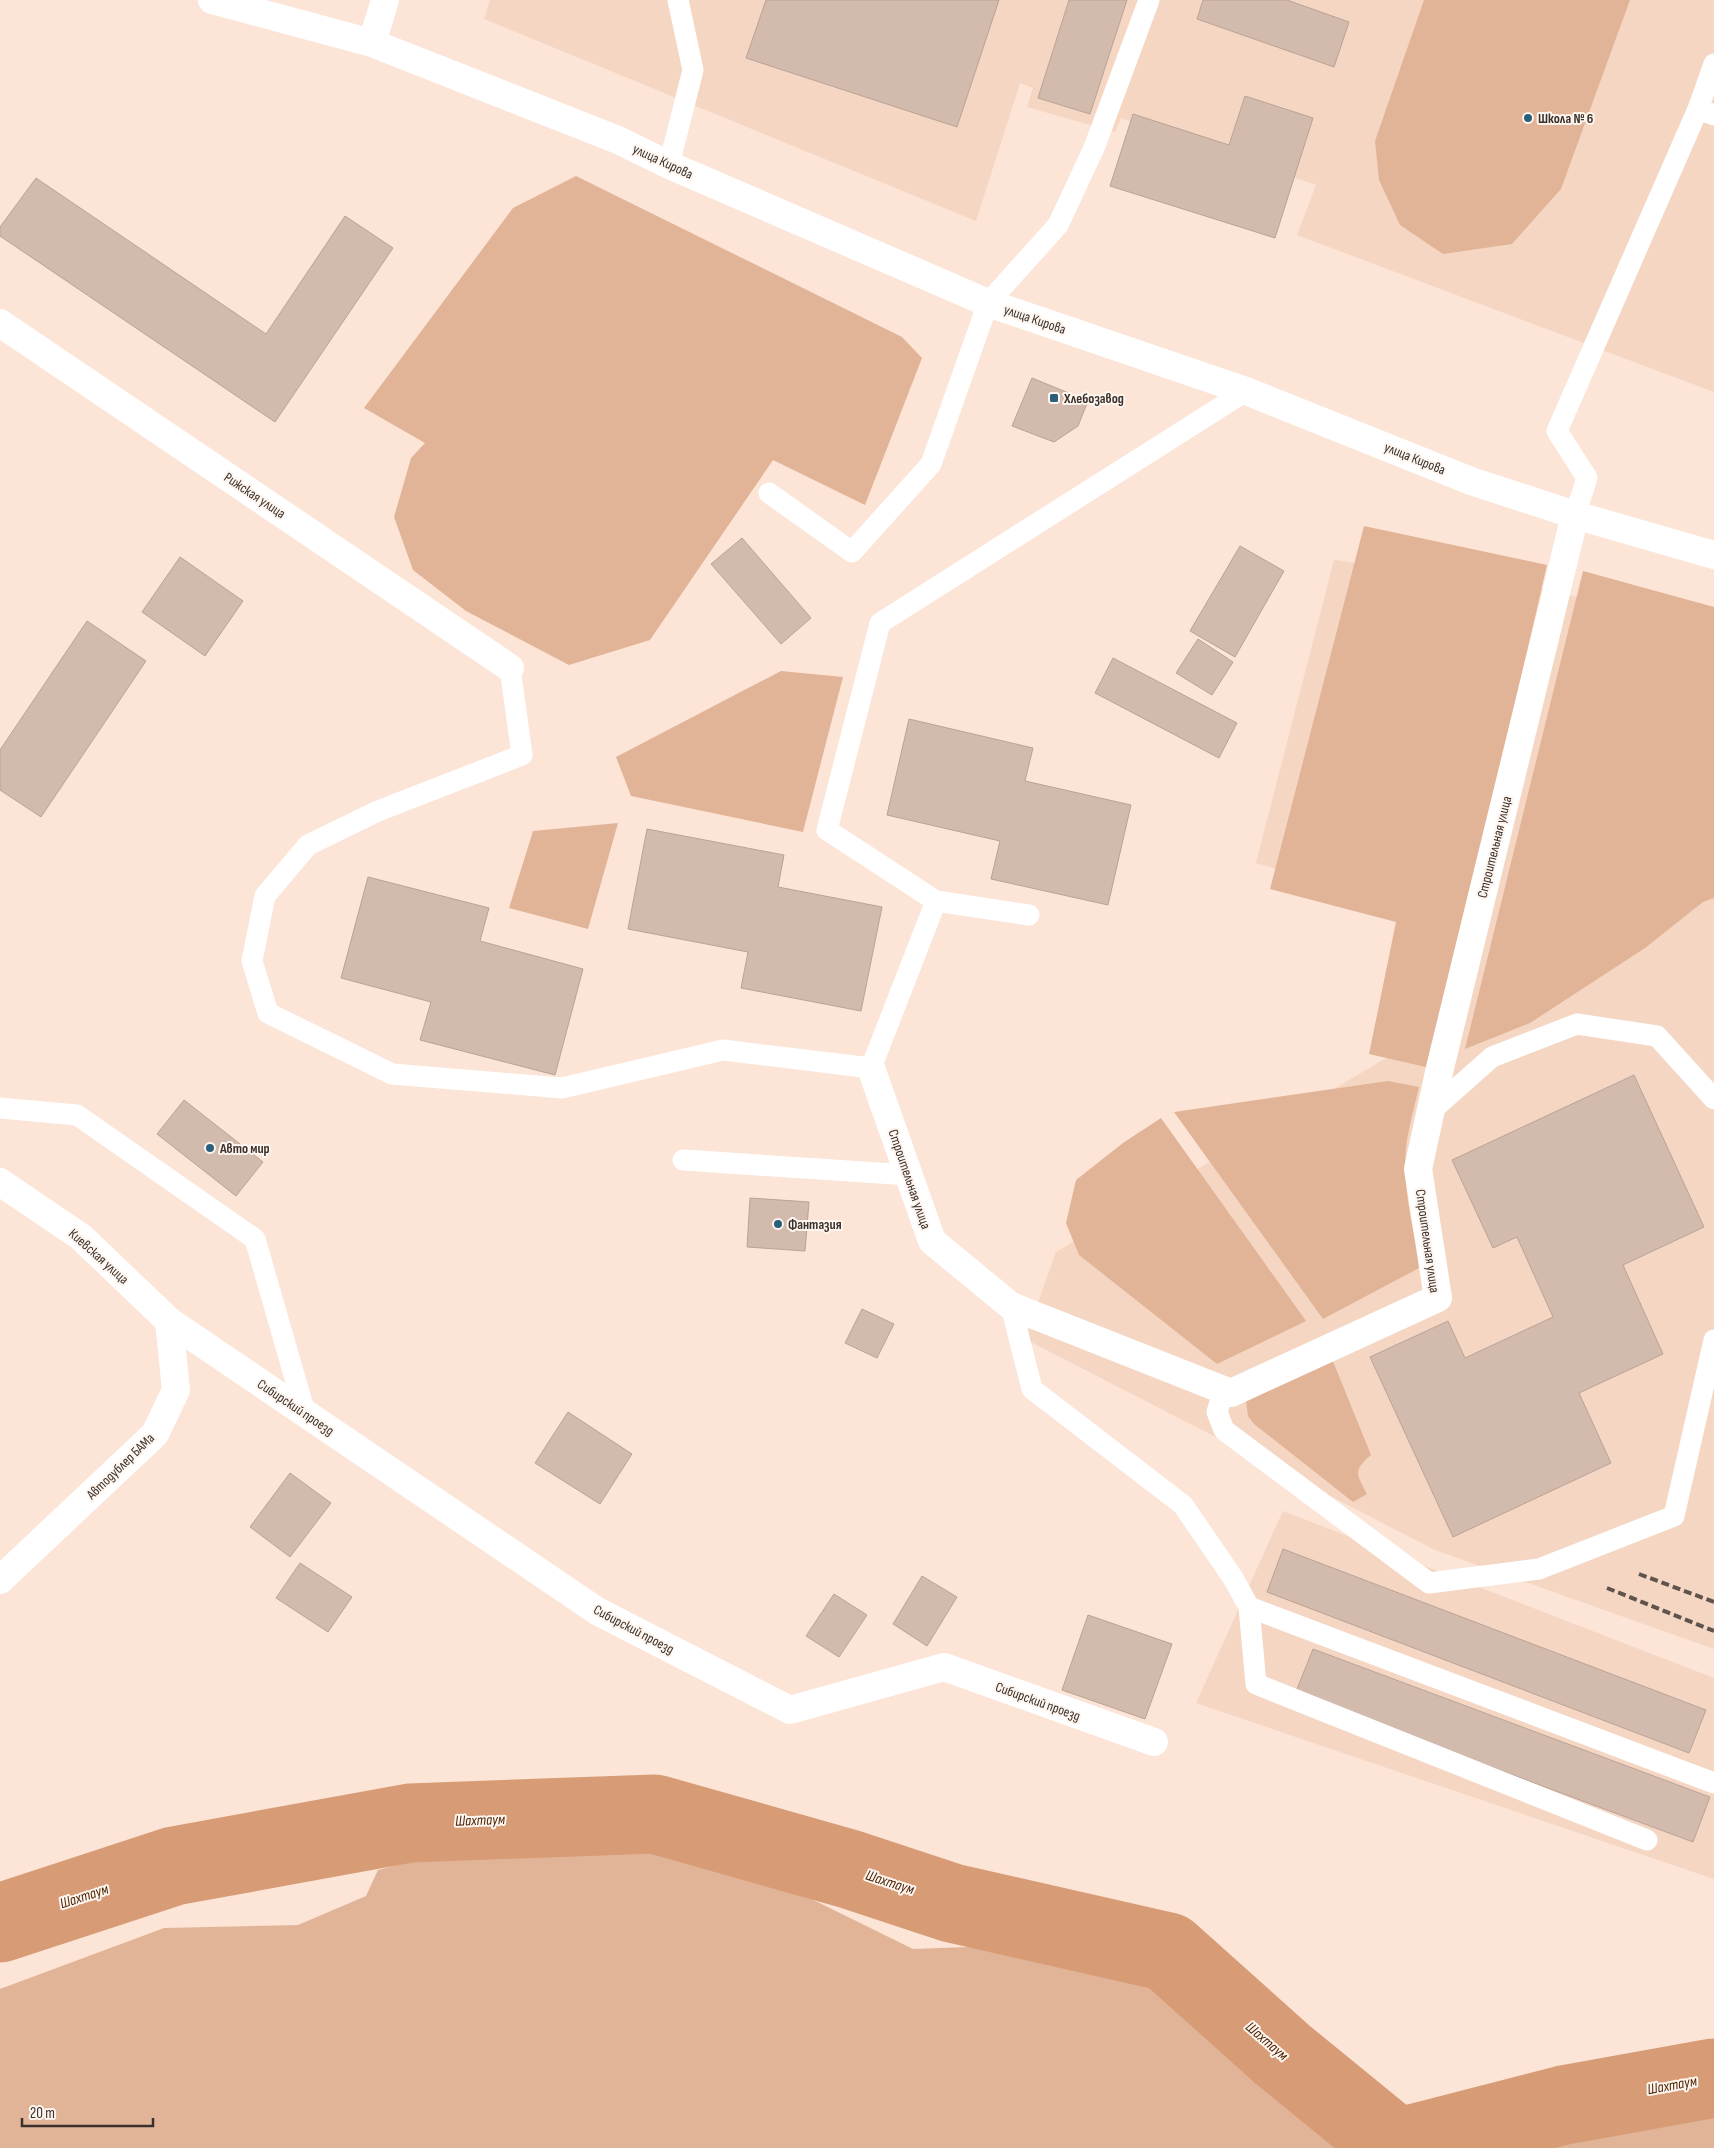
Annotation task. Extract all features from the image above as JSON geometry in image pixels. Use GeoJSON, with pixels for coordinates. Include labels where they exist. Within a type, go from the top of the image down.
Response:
{"type":"FeatureCollection","features":[{"type":"Feature","properties":{"kind":"street","name":"улица Кирова"},"geometry":{"type":"LineString","coordinates":[[212,0],[372,43],[618,140],[669,165],[988,303],[1246,391],[1471,481],[1575,515],[1714,555]]}},
{"type":"Feature","properties":{"kind":"street"},"geometry":{"type":"LineString","coordinates":[[372,43],[386,0]]}},
{"type":"Feature","properties":{"kind":"street","name":"Рижская улица"},"geometry":{"type":"LineString","coordinates":[[0,323],[510,668]]}},
{"type":"Feature","properties":{"kind":"street","name":"Строительная улица"},"geometry":{"type":"LineString","coordinates":[[872,1068],[932,1241],[1011,1306],[1232,1393],[1438,1298],[1418,1169],[1430,1112],[1575,515]]}},
{"type":"Feature","properties":{"kind":"street","name":"Киевская улица"},"geometry":{"type":"LineString","coordinates":[[0,1182],[81,1237],[169,1320]]}},
{"type":"Feature","properties":{"kind":"street","name":"Сибирский проезд"},"geometry":{"type":"LineString","coordinates":[[169,1320],[597,1611],[790,1710],[944,1667],[1154,1742]]}},
{"type":"Feature","properties":{"kind":"street","name":"Автодублер БАМа"},"geometry":{"type":"LineString","coordinates":[[0,1580],[155,1434],[176,1390],[169,1320]]}},
{"type":"Feature","properties":{"kind":"lane"},"geometry":{"type":"LineString","coordinates":[[669,165],[693,70],[678,0]]}},
{"type":"Feature","properties":{"kind":"lane"},"geometry":{"type":"LineString","coordinates":[[769,493],[852,552],[931,464],[988,303],[1058,225],[1094,148],[1149,0]]}},
{"type":"Feature","properties":{"kind":"lane"},"geometry":{"type":"LineString","coordinates":[[1575,515],[1587,478],[1557,431],[1706,112],[1714,64]]}},
{"type":"Feature","properties":{"kind":"lane"},"geometry":{"type":"LineString","coordinates":[[1029,915],[936,901],[827,830],[880,623],[1246,391]]}},
{"type":"Feature","properties":{"kind":"lane"},"geometry":{"type":"LineString","coordinates":[[510,668],[522,755],[378,811],[308,845],[265,896],[252,961],[268,1013],[392,1074],[401,1075],[562,1088],[723,1050],[872,1068],[936,901]]}},
{"type":"Feature","properties":{"kind":"lane"},"geometry":{"type":"LineString","coordinates":[[1430,1112],[1492,1056],[1577,1024],[1657,1036],[1714,1099]]}},
{"type":"Feature","properties":{"kind":"lane"},"geometry":{"type":"LineString","coordinates":[[0,1108],[77,1115],[255,1239],[305,1413]]}},
{"type":"Feature","properties":{"kind":"lane"},"geometry":{"type":"LineString","coordinates":[[683,1160],[909,1175]]}},
{"type":"Feature","properties":{"kind":"lane"},"geometry":{"type":"LineString","coordinates":[[1011,1306],[1032,1389],[1183,1506],[1233,1578],[1249,1607],[1256,1684],[1647,1840]]}},
{"type":"Feature","properties":{"kind":"lane"},"geometry":{"type":"LineString","coordinates":[[1224,1390],[1217,1412],[1224,1430],[1429,1583],[1539,1569],[1674,1516],[1714,1340]]}},
{"type":"Feature","properties":{"kind":"lane"},"geometry":{"type":"LineString","coordinates":[[1249,1607],[1714,1784]]}},
{"type":"Feature","properties":{"kind":"shaded area"},"geometry":{"type":"Polygon","coordinates":[[[490,0],[1714,0],[1714,392],[1297,235],[1316,185],[1121,118],[1115,132],[1027,107],[1033,88],[1020,83],[976,221],[484,19],[490,0]]]}},
{"type":"Feature","properties":{"kind":"shaded area"},"geometry":{"type":"Polygon","coordinates":[[[1424,0],[1630,0],[1561,189],[1512,244],[1443,254],[1400,225],[1379,180],[1375,141],[1424,0]]]}},
{"type":"Feature","properties":{"kind":"shaded area"},"geometry":{"type":"Polygon","coordinates":[[[576,176],[902,337],[922,358],[865,505],[773,460],[650,640],[569,665],[466,611],[413,570],[394,517],[411,458],[425,443],[364,408],[513,208],[576,176]]]}},
{"type":"Feature","properties":{"kind":"shaded area"},"geometry":{"type":"Polygon","coordinates":[[[1364,526],[1547,565],[1430,1068],[1369,1054],[1396,922],[1270,889],[1364,526]]]}},
{"type":"Feature","properties":{"kind":"shaded area"},"geometry":{"type":"Polygon","coordinates":[[[1334,560],[1532,585],[1714,634],[1714,1649],[1435,1550],[1025,1339],[1056,1252],[1388,1057],[1416,908],[1256,863],[1334,560]]]}},
{"type":"Feature","properties":{"kind":"shaded area"},"geometry":{"type":"Polygon","coordinates":[[[1583,571],[1714,607],[1714,898],[1703,902],[1645,948],[1530,1023],[1465,1049],[1583,571]]]}},
{"type":"Feature","properties":{"kind":"shaded area"},"geometry":{"type":"Polygon","coordinates":[[[781,671],[843,677],[803,832],[631,796],[616,757],[781,671]]]}},
{"type":"Feature","properties":{"kind":"shaded area"},"geometry":{"type":"Polygon","coordinates":[[[618,823],[588,929],[509,908],[533,831],[618,823]]]}},
{"type":"Feature","properties":{"kind":"shaded area"},"geometry":{"type":"Polygon","coordinates":[[[1388,1081],[1419,1087],[1407,1140],[1405,1172],[1408,1204],[1421,1267],[1323,1319],[1174,1112],[1388,1081]]]}},
{"type":"Feature","properties":{"kind":"shaded area"},"geometry":{"type":"Polygon","coordinates":[[[1161,1118],[1306,1321],[1217,1364],[1079,1255],[1066,1223],[1076,1180],[1123,1143],[1161,1118]]]}},
{"type":"Feature","properties":{"kind":"shaded area"},"geometry":{"type":"Polygon","coordinates":[[[1330,1354],[1371,1455],[1361,1465],[1358,1473],[1367,1494],[1353,1502],[1254,1424],[1248,1416],[1246,1401],[1330,1354]]]}},
{"type":"Feature","properties":{"kind":"shaded area"},"geometry":{"type":"Polygon","coordinates":[[[1283,1511],[1714,1678],[1714,1879],[1196,1703],[1283,1511]]]}},
{"type":"Feature","properties":{"kind":"shaded area"},"geometry":{"type":"Polygon","coordinates":[[[614,1844],[783,1885],[913,1949],[1085,1943],[1187,1985],[1304,2117],[1338,2148],[0,2148],[0,1989],[164,1928],[298,1925],[366,1896],[378,1870],[444,1853],[614,1844]]]}},
{"type":"Feature","properties":{"kind":"shaded area"},"geometry":{"type":"Polygon","coordinates":[[[1714,2110],[1714,2148],[1532,2148],[1623,2133],[1714,2110]]]}},
{"type":"Feature","properties":{"kind":"building"},"geometry":{"type":"Polygon","coordinates":[[[766,0],[999,0],[957,127],[746,58],[766,0]]]}},
{"type":"Feature","properties":{"kind":"building"},"geometry":{"type":"Polygon","coordinates":[[[1069,0],[1127,0],[1090,114],[1038,98],[1069,0]]]}},
{"type":"Feature","properties":{"kind":"building"},"geometry":{"type":"Polygon","coordinates":[[[1203,0],[1287,0],[1349,22],[1334,67],[1197,19],[1203,0]]]}},
{"type":"Feature","properties":{"kind":"building"},"geometry":{"type":"Polygon","coordinates":[[[1245,96],[1313,118],[1275,238],[1110,186],[1133,114],[1229,145],[1245,96]]]}},
{"type":"Feature","properties":{"kind":"building"},"geometry":{"type":"Polygon","coordinates":[[[36,178],[266,334],[345,216],[393,248],[275,422],[0,236],[0,227],[36,178]]]}},
{"type":"Feature","properties":{"kind":"building"},"geometry":{"type":"Polygon","coordinates":[[[1032,378],[1088,401],[1078,426],[1054,442],[1012,426],[1032,378]]]}},
{"type":"Feature","properties":{"kind":"building"},"geometry":{"type":"Polygon","coordinates":[[[742,538],[811,618],[781,644],[711,564],[742,538]]]}},
{"type":"Feature","properties":{"kind":"building"},"geometry":{"type":"Polygon","coordinates":[[[1240,546],[1284,571],[1235,657],[1190,631],[1240,546]]]}},
{"type":"Feature","properties":{"kind":"building"},"geometry":{"type":"Polygon","coordinates":[[[180,557],[243,601],[205,656],[142,612],[180,557]]]}},
{"type":"Feature","properties":{"kind":"building"},"geometry":{"type":"Polygon","coordinates":[[[87,621],[146,661],[41,817],[0,790],[0,750],[87,621]]]}},
{"type":"Feature","properties":{"kind":"building"},"geometry":{"type":"Polygon","coordinates":[[[1198,639],[1233,662],[1212,695],[1176,673],[1198,639]]]}},
{"type":"Feature","properties":{"kind":"building"},"geometry":{"type":"Polygon","coordinates":[[[1113,658],[1237,723],[1219,758],[1095,693],[1113,658]]]}},
{"type":"Feature","properties":{"kind":"building"},"geometry":{"type":"Polygon","coordinates":[[[909,719],[1033,748],[1025,781],[1131,805],[1108,905],[991,879],[1000,841],[887,815],[909,719]]]}},
{"type":"Feature","properties":{"kind":"building"},"geometry":{"type":"Polygon","coordinates":[[[647,829],[784,855],[778,887],[882,907],[861,1011],[741,988],[748,952],[628,929],[647,829]]]}},
{"type":"Feature","properties":{"kind":"building"},"geometry":{"type":"Polygon","coordinates":[[[368,877],[489,908],[480,941],[583,969],[555,1075],[420,1040],[431,1002],[341,978],[368,877]]]}},
{"type":"Feature","properties":{"kind":"building"},"geometry":{"type":"Polygon","coordinates":[[[1634,1075],[1704,1227],[1623,1265],[1663,1354],[1579,1393],[1611,1463],[1453,1537],[1370,1357],[1448,1321],[1465,1358],[1553,1317],[1517,1237],[1493,1248],[1452,1160],[1634,1075]]]}},
{"type":"Feature","properties":{"kind":"building","name":"Авто мир"},"geometry":{"type":"Polygon","coordinates":[[[184,1100],[263,1162],[236,1196],[157,1134],[184,1100]]]}},
{"type":"Feature","properties":{"kind":"building","name":"Фантазия"},"geometry":{"type":"Polygon","coordinates":[[[750,1198],[809,1202],[805,1251],[747,1247],[750,1198]]]}},
{"type":"Feature","properties":{"kind":"building"},"geometry":{"type":"Polygon","coordinates":[[[862,1309],[894,1324],[877,1358],[845,1343],[862,1309]]]}},
{"type":"Feature","properties":{"kind":"building"},"geometry":{"type":"Polygon","coordinates":[[[568,1412],[632,1454],[600,1504],[535,1463],[568,1412]]]}},
{"type":"Feature","properties":{"kind":"building"},"geometry":{"type":"Polygon","coordinates":[[[290,1473],[331,1503],[290,1557],[250,1527],[290,1473]]]}},
{"type":"Feature","properties":{"kind":"building"},"geometry":{"type":"Polygon","coordinates":[[[1283,1549],[1706,1710],[1689,1753],[1267,1592],[1283,1549]]]}},
{"type":"Feature","properties":{"kind":"building"},"geometry":{"type":"Polygon","coordinates":[[[300,1563],[352,1597],[328,1632],[276,1598],[300,1563]]]}},
{"type":"Feature","properties":{"kind":"building"},"geometry":{"type":"Polygon","coordinates":[[[922,1576],[957,1597],[927,1646],[893,1624],[922,1576]]]}},
{"type":"Feature","properties":{"kind":"building"},"geometry":{"type":"Polygon","coordinates":[[[834,1594],[867,1615],[839,1657],[806,1636],[834,1594]]]}},
{"type":"Feature","properties":{"kind":"building"},"geometry":{"type":"Polygon","coordinates":[[[1088,1615],[1172,1644],[1145,1719],[1062,1690],[1088,1615]]]}},
{"type":"Feature","properties":{"kind":"building"},"geometry":{"type":"Polygon","coordinates":[[[1313,1649],[1710,1797],[1693,1842],[1295,1694],[1313,1649]]]}},
{"type":"Feature","properties":{"kind":"waterway","name":"Шахтаум"},"geometry":{"type":"LineString","coordinates":[[0,1923],[174,1866],[410,1823],[655,1814],[849,1869],[952,1903],[1168,1952],[1283,2055],[1397,2148],[1564,2105],[1714,2078]]}},
{"type":"Feature","properties":{"kind":"railway"},"geometry":{"type":"LineString","coordinates":[[1639,1574],[1714,1602]]}},
{"type":"Feature","properties":{"kind":"railway"},"geometry":{"type":"LineString","coordinates":[[1607,1588],[1714,1631]]}},
{"type":"Feature","properties":{"kind":"place","name":"Школа № 6"},"geometry":{"type":"Point","coordinates":[1528,118]}},
{"type":"Feature","properties":{"kind":"place","name":"Хлебозавод"},"geometry":{"type":"Point","coordinates":[1054,398]}},
{"type":"Feature","properties":{"kind":"place","name":"Авто мир"},"geometry":{"type":"Point","coordinates":[210,1148]}},
{"type":"Feature","properties":{"kind":"place","name":"Фантазия"},"geometry":{"type":"Point","coordinates":[778,1224]}}]}
